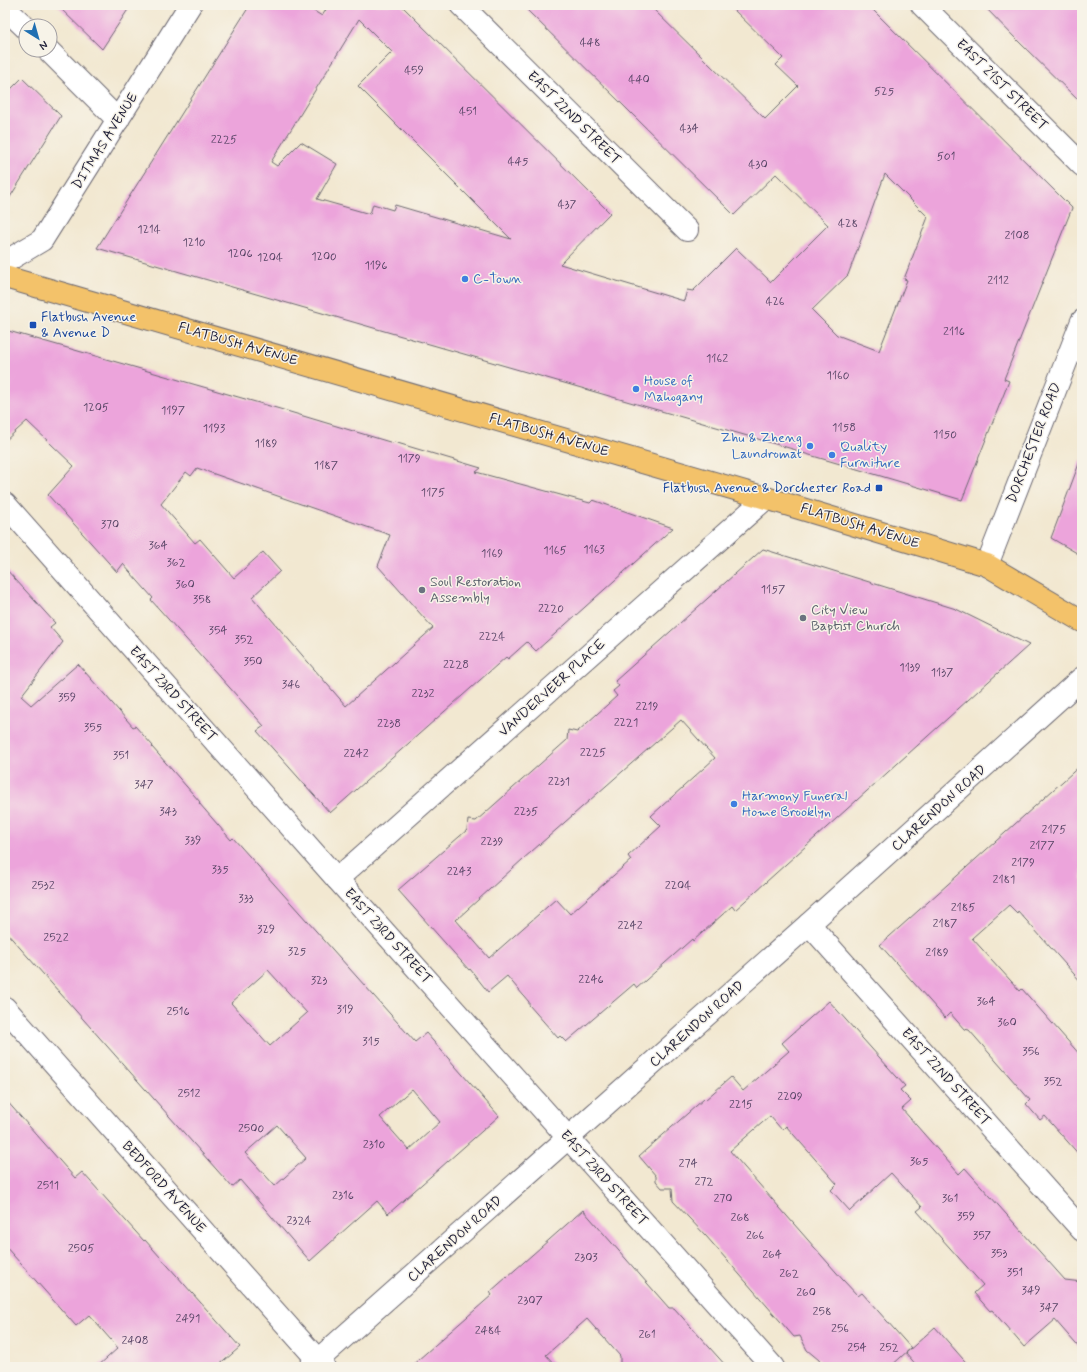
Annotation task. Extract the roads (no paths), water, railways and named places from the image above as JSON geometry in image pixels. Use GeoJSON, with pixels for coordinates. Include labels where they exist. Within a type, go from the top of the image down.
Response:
{"type":"FeatureCollection","features":[{"type":"Feature","properties":{"kind":"main road","name":"FLATBUSH AVENUE"},"geometry":{"type":"LineString","coordinates":[[5,277],[766,498],[986,565],[1082,621]]}},
{"type":"Feature","properties":{"kind":"street","name":"DITMAS AVENUE"},"geometry":{"type":"LineString","coordinates":[[5,262],[42,240],[190,5]]}},
{"type":"Feature","properties":{"kind":"street","name":"EAST 22ND STREET"},"geometry":{"type":"LineString","coordinates":[[461,5],[687,230]]}},
{"type":"Feature","properties":{"kind":"street","name":"EAST 21ST STREET"},"geometry":{"type":"LineString","coordinates":[[922,5],[1082,165]]}},
{"type":"Feature","properties":{"kind":"street"},"geometry":{"type":"LineString","coordinates":[[5,8],[18,20]]}},
{"type":"Feature","properties":{"kind":"street"},"geometry":{"type":"LineString","coordinates":[[56,58],[118,120]]}},
{"type":"Feature","properties":{"kind":"street","name":"DORCHESTER ROAD"},"geometry":{"type":"LineString","coordinates":[[986,565],[1082,321]]}},
{"type":"Feature","properties":{"kind":"street","name":"VANDERVEER PLACE"},"geometry":{"type":"LineString","coordinates":[[337,879],[766,498]]}},
{"type":"Feature","properties":{"kind":"street","name":"EAST 23RD STREET"},"geometry":{"type":"LineString","coordinates":[[5,504],[337,879],[773,1367]]}},
{"type":"Feature","properties":{"kind":"street","name":"CLARENDON ROAD"},"geometry":{"type":"LineString","coordinates":[[317,1365],[1082,678]]}},
{"type":"Feature","properties":{"kind":"street","name":"EAST 22ND STREET"},"geometry":{"type":"LineString","coordinates":[[809,924],[1082,1230]]}},
{"type":"Feature","properties":{"kind":"street","name":"BEDFORD AVENUE"},"geometry":{"type":"LineString","coordinates":[[5,1008],[317,1365]]}},
{"type":"Feature","properties":{"kind":"place","name":"C-Town"},"geometry":{"type":"Point","coordinates":[465,279]}},
{"type":"Feature","properties":{"kind":"place","name":"Flatbush Avenue & Avenue D"},"geometry":{"type":"Point","coordinates":[33,325]}},
{"type":"Feature","properties":{"kind":"place","name":"House of Mahogany"},"geometry":{"type":"Point","coordinates":[636,389]}},
{"type":"Feature","properties":{"kind":"place","name":"Zhu & Zheng Laundromat"},"geometry":{"type":"Point","coordinates":[810,446]}},
{"type":"Feature","properties":{"kind":"place","name":"Quality Furniture"},"geometry":{"type":"Point","coordinates":[832,455]}},
{"type":"Feature","properties":{"kind":"place","name":"Flatbush Avenue & Dorchester Road"},"geometry":{"type":"Point","coordinates":[879,488]}},
{"type":"Feature","properties":{"kind":"place","name":"Soul Restoration Assembly"},"geometry":{"type":"Point","coordinates":[422,590]}},
{"type":"Feature","properties":{"kind":"place","name":"City View Baptist Church"},"geometry":{"type":"Point","coordinates":[803,618]}},
{"type":"Feature","properties":{"kind":"place","name":"Harmony Funeral Home Brooklyn"},"geometry":{"type":"Point","coordinates":[734,804]}}]}
